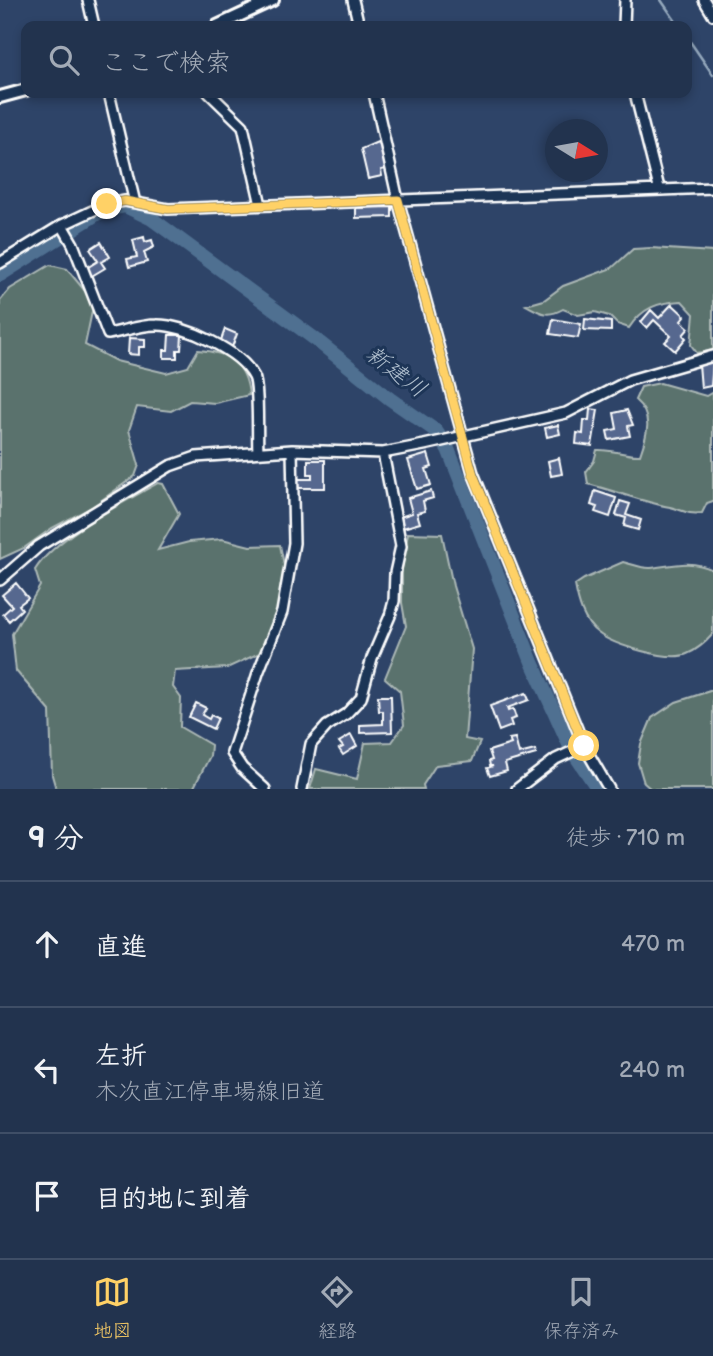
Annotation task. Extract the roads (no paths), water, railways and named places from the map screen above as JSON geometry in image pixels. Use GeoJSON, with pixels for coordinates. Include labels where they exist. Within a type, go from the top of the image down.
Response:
{"type":"FeatureCollection","features":[{"type":"Feature","properties":{"kind":"main road"},"geometry":{"type":"LineString","coordinates":[[228,21],[273,0]]}},
{"type":"Feature","properties":{"kind":"main road"},"geometry":{"type":"LineString","coordinates":[[0,97],[21,91]]}},
{"type":"Feature","properties":{"kind":"street"},"geometry":{"type":"LineString","coordinates":[[88,0],[93,21]]}},
{"type":"Feature","properties":{"kind":"street"},"geometry":{"type":"LineString","coordinates":[[353,0],[358,21]]}},
{"type":"Feature","properties":{"kind":"street"},"geometry":{"type":"LineString","coordinates":[[624,21],[625,0]]}},
{"type":"Feature","properties":{"kind":"street"},"geometry":{"type":"LineString","coordinates":[[704,0],[713,15]]}},
{"type":"Feature","properties":{"kind":"street"},"geometry":{"type":"LineString","coordinates":[[110,98],[135,203]]}},
{"type":"Feature","properties":{"kind":"street"},"geometry":{"type":"LineString","coordinates":[[214,98],[243,126],[261,205]]}},
{"type":"Feature","properties":{"kind":"street"},"geometry":{"type":"LineString","coordinates":[[375,98],[398,200],[459,437],[582,747],[609,789]]}},
{"type":"Feature","properties":{"kind":"street"},"geometry":{"type":"LineString","coordinates":[[636,98],[659,188]]}},
{"type":"Feature","properties":{"kind":"street"},"geometry":{"type":"LineString","coordinates":[[0,263],[62,225],[107,204],[120,201],[168,209],[713,188]]}},
{"type":"Feature","properties":{"kind":"street"},"geometry":{"type":"LineString","coordinates":[[62,225],[73,244],[108,334],[154,324],[174,326],[233,354],[254,377],[258,452]]}},
{"type":"Feature","properties":{"kind":"street"},"geometry":{"type":"LineString","coordinates":[[0,580],[39,546],[170,466],[196,457],[292,450],[383,453],[566,413],[630,380],[713,356]]}},
{"type":"Feature","properties":{"kind":"street"},"geometry":{"type":"LineString","coordinates":[[265,789],[242,768],[232,753],[258,673],[282,612],[294,543],[292,450]]}},
{"type":"Feature","properties":{"kind":"street"},"geometry":{"type":"LineString","coordinates":[[302,789],[311,744],[327,726],[346,714],[361,698],[372,657],[394,601],[401,546],[383,453]]}},
{"type":"Feature","properties":{"kind":"street"},"geometry":{"type":"LineString","coordinates":[[517,789],[556,758],[582,747]]}},
{"type":"Feature","properties":{"kind":"waterway"},"geometry":{"type":"LineString","coordinates":[[661,0],[676,21]]}},
{"type":"Feature","properties":{"kind":"waterway"},"geometry":{"type":"LineString","coordinates":[[692,44],[713,75]]}},
{"type":"Feature","properties":{"kind":"waterway","name":"新建川"},"geometry":{"type":"LineString","coordinates":[[0,275],[103,210],[125,206],[152,219],[436,431],[448,449],[532,662],[571,749],[598,789]]}}]}
